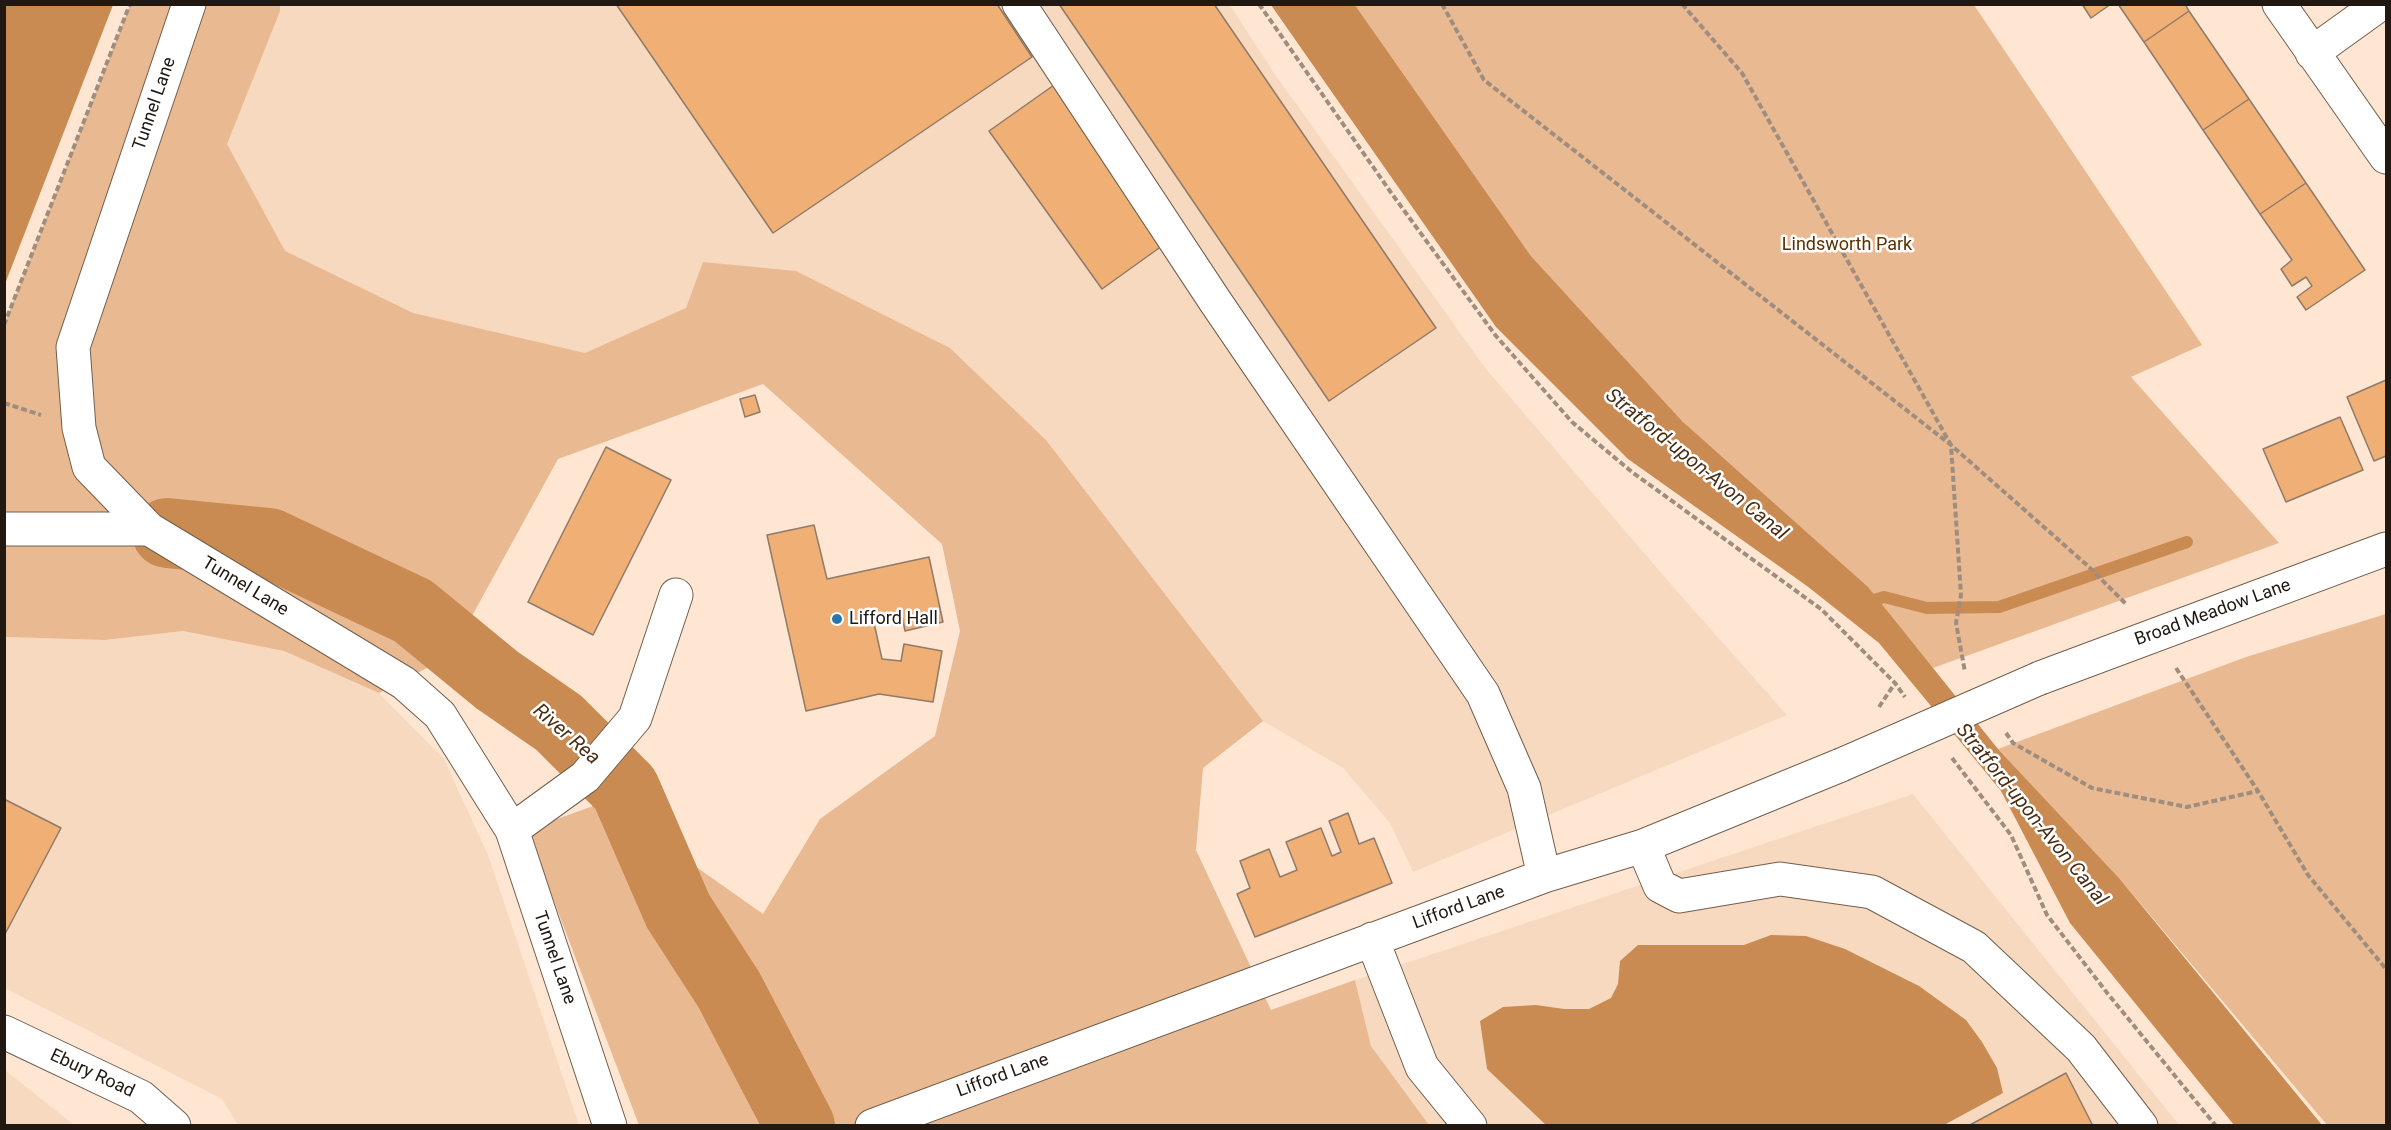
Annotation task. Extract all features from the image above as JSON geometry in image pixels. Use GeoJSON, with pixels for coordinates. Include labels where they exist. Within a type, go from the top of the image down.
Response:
{"type":"FeatureCollection","features":[{"type":"Feature","properties":{"kind":"street","name":"Tunnel Lane"},"geometry":{"type":"LineString","coordinates":[[189,4],[73,347],[79,428],[89,467],[149,529],[404,683],[440,715],[512,830],[610,1125]]}},
{"type":"Feature","properties":{"kind":"street"},"geometry":{"type":"LineString","coordinates":[[1019,4],[1222,310],[1483,694],[1524,788],[1544,876]]}},
{"type":"Feature","properties":{"kind":"street"},"geometry":{"type":"LineString","coordinates":[[2278,4],[2386,157]]}},
{"type":"Feature","properties":{"kind":"street"},"geometry":{"type":"LineString","coordinates":[[2312,53],[2380,4]]}},
{"type":"Feature","properties":{"kind":"street"},"geometry":{"type":"LineString","coordinates":[[4,529],[149,529]]}},
{"type":"Feature","properties":{"kind":"street","name":"Broad Meadow Lane"},"geometry":{"type":"LineString","coordinates":[[2040,678],[2386,549]]}},
{"type":"Feature","properties":{"kind":"street"},"geometry":{"type":"LineString","coordinates":[[512,830],[585,777],[635,718],[676,596]]}},
{"type":"Feature","properties":{"kind":"street","name":"Lifford Lane"},"geometry":{"type":"LineString","coordinates":[[872,1125],[1544,876],[1643,846],[1841,765],[2040,678]]}},
{"type":"Feature","properties":{"kind":"street"},"geometry":{"type":"LineString","coordinates":[[1643,846],[1660,886],[1678,896],[1780,879],[1872,892],[1974,947],[2081,1047],[2142,1125]]}},
{"type":"Feature","properties":{"kind":"street"},"geometry":{"type":"LineString","coordinates":[[1372,939],[1422,1067],[1470,1125]]}},
{"type":"Feature","properties":{"kind":"street","name":"Ebury Road"},"geometry":{"type":"LineString","coordinates":[[4,1032],[141,1097],[174,1125]]}},
{"type":"Feature","properties":{"kind":"path"},"geometry":{"type":"LineString","coordinates":[[4,326],[130,4]]}},
{"type":"Feature","properties":{"kind":"path"},"geometry":{"type":"LineString","coordinates":[[1259,4],[1392,194],[1496,336],[1572,422],[1632,472],[1821,609],[1895,683],[1909,702]]}},
{"type":"Feature","properties":{"kind":"path"},"geometry":{"type":"LineString","coordinates":[[1442,4],[1485,80],[1951,445],[2115,592]]}},
{"type":"Feature","properties":{"kind":"path"},"geometry":{"type":"LineString","coordinates":[[1682,4],[1742,73],[1951,445],[1961,595],[1956,623],[1964,669]]}},
{"type":"Feature","properties":{"kind":"path"},"geometry":{"type":"LineString","coordinates":[[2154,634],[2258,791],[2308,875],[2386,969]]}},
{"type":"Feature","properties":{"kind":"path"},"geometry":{"type":"LineString","coordinates":[[2013,743],[2092,789],[2187,807],[2258,791]]}},
{"type":"Feature","properties":{"kind":"path"},"geometry":{"type":"LineString","coordinates":[[1945,749],[2011,835],[2047,915],[2108,994],[2216,1125]]}},
{"type":"Feature","properties":{"kind":"shaded area"},"geometry":{"type":"Polygon","coordinates":[[[239,5],[1230,5],[1274,73],[1486,369],[1675,589],[1787,715],[1413,872],[1390,823],[1343,768],[1263,721],[1046,440],[950,348],[764,384],[178,382],[239,5]]]}},
{"type":"Feature","properties":{"kind":"shaded area"},"geometry":{"type":"Polygon","coordinates":[[[183,631],[284,651],[379,693],[444,759],[488,855],[579,1125],[238,1125],[222,1099],[5,988],[4,637],[105,640],[183,631]]]}},
{"type":"Feature","properties":{"kind":"shaded area"},"geometry":{"type":"Polygon","coordinates":[[[1913,794],[2179,1125],[1429,1125],[1371,1046],[1355,980],[1913,794]]]}},
{"type":"Feature","properties":{"kind":"shaded area"},"geometry":{"type":"Polygon","coordinates":[[[5,1070],[74,1125],[5,1125],[5,1070]]]}},
{"type":"Feature","properties":{"kind":"green space"},"geometry":{"type":"Polygon","coordinates":[[[280,4],[280,11],[227,144],[285,251],[413,313],[585,353],[686,308],[703,262],[796,271],[950,348],[1046,440],[1263,721],[1203,768],[1196,850],[1271,1010],[1355,980],[1371,1046],[1429,1125],[639,1125],[527,830],[604,802],[763,914],[820,819],[935,736],[960,631],[942,544],[763,384],[558,459],[450,656],[379,693],[284,651],[183,631],[105,640],[5,637],[4,325],[130,5],[280,4]]]}},
{"type":"Feature","properties":{"kind":"green space","name":"Lindsworth Park"},"geometry":{"type":"Polygon","coordinates":[[[1355,5],[1974,5],[2202,345],[2131,377],[2279,543],[1933,668],[1683,422],[1531,256],[1355,5]]]}},
{"type":"Feature","properties":{"kind":"green space"},"geometry":{"type":"Polygon","coordinates":[[[2386,614],[2386,1125],[2327,1125],[2119,878],[1998,749],[2246,657],[2386,614]]]}},
{"type":"Feature","properties":{"kind":"water"},"geometry":{"type":"Polygon","coordinates":[[[4,5],[113,5],[5,284],[4,5]]]}},
{"type":"Feature","properties":{"kind":"water","name":"Stratford-upon-Avon Canal"},"geometry":{"type":"Polygon","coordinates":[[[1271,5],[1355,5],[1531,256],[1683,422],[1868,587],[1998,749],[2119,878],[2322,1125],[2234,1125],[2070,923],[2001,791],[1879,643],[1807,586],[1628,459],[1496,327],[1271,5]]]}},
{"type":"Feature","properties":{"kind":"water"},"geometry":{"type":"Polygon","coordinates":[[[1771,935],[1806,936],[1845,949],[1919,986],[1966,1020],[1997,1068],[2003,1093],[1944,1125],[1547,1126],[1487,1069],[1480,1021],[1503,1007],[1536,1005],[1564,1009],[1589,1009],[1611,998],[1618,984],[1620,961],[1638,945],[1744,945],[1771,935]]]}},
{"type":"Feature","properties":{"kind":"building"},"geometry":{"type":"Polygon","coordinates":[[[616,4],[997,4],[1032,57],[773,233],[616,4]]]}},
{"type":"Feature","properties":{"kind":"building"},"geometry":{"type":"Polygon","coordinates":[[[1059,4],[1214,4],[1436,328],[1329,401],[1059,4]]]}},
{"type":"Feature","properties":{"kind":"building"},"geometry":{"type":"Polygon","coordinates":[[[2082,4],[2111,4],[2091,18],[2082,4]]]}},
{"type":"Feature","properties":{"kind":"building"},"geometry":{"type":"Polygon","coordinates":[[[2118,4],[2185,4],[2189,11],[2144,42],[2118,4]]]}},
{"type":"Feature","properties":{"kind":"building"},"geometry":{"type":"Polygon","coordinates":[[[2189,11],[2249,99],[2203,130],[2144,42],[2189,11]]]}},
{"type":"Feature","properties":{"kind":"building"},"geometry":{"type":"Polygon","coordinates":[[[1054,85],[1166,243],[1102,289],[989,131],[1054,85]]]}},
{"type":"Feature","properties":{"kind":"building"},"geometry":{"type":"Polygon","coordinates":[[[2249,99],[2306,183],[2260,214],[2203,130],[2249,99]]]}},
{"type":"Feature","properties":{"kind":"building"},"geometry":{"type":"Polygon","coordinates":[[[2306,183],[2365,270],[2306,310],[2297,297],[2312,286],[2306,277],[2292,286],[2281,269],[2292,260],[2260,214],[2306,183]]]}},
{"type":"Feature","properties":{"kind":"building"},"geometry":{"type":"Polygon","coordinates":[[[2386,380],[2386,456],[2374,461],[2347,397],[2386,380]]]}},
{"type":"Feature","properties":{"kind":"building"},"geometry":{"type":"Polygon","coordinates":[[[755,395],[760,412],[745,417],[740,399],[755,395]]]}},
{"type":"Feature","properties":{"kind":"building"},"geometry":{"type":"Polygon","coordinates":[[[2340,417],[2363,470],[2286,502],[2263,449],[2340,417]]]}},
{"type":"Feature","properties":{"kind":"building"},"geometry":{"type":"Polygon","coordinates":[[[606,447],[671,480],[593,635],[528,602],[606,447]]]}},
{"type":"Feature","properties":{"kind":"building","name":"Lifford Hall"},"geometry":{"type":"Polygon","coordinates":[[[814,525],[827,579],[929,557],[943,622],[905,631],[902,616],[874,623],[882,659],[901,661],[904,644],[942,651],[933,702],[879,694],[806,711],[767,535],[814,525]]]}},
{"type":"Feature","properties":{"kind":"building"},"geometry":{"type":"Polygon","coordinates":[[[4,799],[61,828],[4,936],[4,799]]]}},
{"type":"Feature","properties":{"kind":"building"},"geometry":{"type":"Polygon","coordinates":[[[1348,813],[1359,844],[1374,838],[1392,883],[1255,937],[1237,894],[1250,888],[1240,861],[1269,849],[1280,877],[1297,870],[1286,842],[1321,828],[1332,856],[1341,852],[1329,821],[1348,813]]]}},
{"type":"Feature","properties":{"kind":"building"},"geometry":{"type":"Polygon","coordinates":[[[2066,1073],[2093,1126],[1968,1126],[2066,1073]]]}},
{"type":"Feature","properties":{"kind":"waterway","name":"River Rea"},"geometry":{"type":"LineString","coordinates":[[167,533],[269,543],[413,611],[497,680],[559,723],[625,789],[678,911],[729,990],[800,1126]]}},
{"type":"Feature","properties":{"kind":"waterway"},"geometry":{"type":"LineString","coordinates":[[1864,603],[1884,597],[1927,608],[1999,607],[2187,542]]}},
{"type":"Feature","properties":{"kind":"place","name":"Lifford Hall"},"geometry":{"type":"Point","coordinates":[837,619]}}]}
